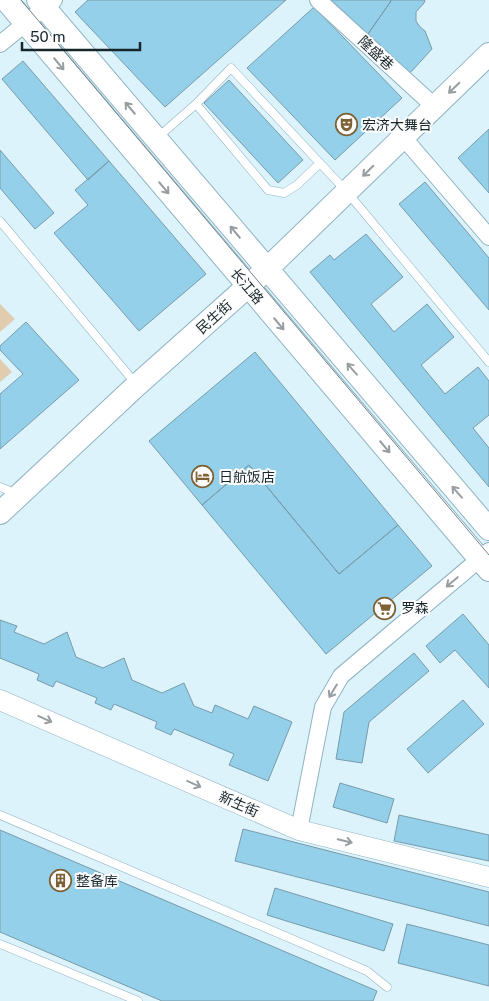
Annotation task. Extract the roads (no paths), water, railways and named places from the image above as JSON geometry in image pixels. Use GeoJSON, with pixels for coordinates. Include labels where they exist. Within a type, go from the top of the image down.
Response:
{"type":"FeatureCollection","features":[{"type":"Feature","properties":{"kind":"main road","name":"长江路"},"geometry":{"type":"LineString","coordinates":[[6,0],[248,286],[486,560]]}},
{"type":"Feature","properties":{"kind":"main road","name":"长江路"},"geometry":{"type":"LineString","coordinates":[[46,2],[156,139],[266,270],[489,529]]}},
{"type":"Feature","properties":{"kind":"main road","name":"民生街"},"geometry":{"type":"LineString","coordinates":[[0,513],[10,491],[137,385],[266,270],[489,54]]}},
{"type":"Feature","properties":{"kind":"street","name":"隆盛巷"},"geometry":{"type":"LineString","coordinates":[[318,0],[434,106]]}},
{"type":"Feature","properties":{"kind":"street"},"geometry":{"type":"LineString","coordinates":[[0,44],[25,24],[46,2]]}},
{"type":"Feature","properties":{"kind":"street"},"geometry":{"type":"LineString","coordinates":[[403,137],[489,237]]}},
{"type":"Feature","properties":{"kind":"street"},"geometry":{"type":"LineString","coordinates":[[299,830],[323,708],[341,676],[486,560]]}},
{"type":"Feature","properties":{"kind":"street","name":"新生街"},"geometry":{"type":"LineString","coordinates":[[0,700],[299,830],[489,877]]}},
{"type":"Feature","properties":{"kind":"lane"},"geometry":{"type":"LineString","coordinates":[[156,139],[196,104],[231,68],[347,192],[489,362]]}},
{"type":"Feature","properties":{"kind":"lane"},"geometry":{"type":"LineString","coordinates":[[196,104],[268,190],[284,193],[297,185],[320,163]]}},
{"type":"Feature","properties":{"kind":"lane"},"geometry":{"type":"LineString","coordinates":[[0,221],[137,385]]}},
{"type":"Feature","properties":{"kind":"lane"},"geometry":{"type":"LineString","coordinates":[[0,815],[367,971],[387,987]]}},
{"type":"Feature","properties":{"kind":"lane"},"geometry":{"type":"LineString","coordinates":[[0,944],[138,1001]]}},
{"type":"Feature","properties":{"kind":"tram line"},"geometry":{"type":"LineString","coordinates":[[21,0],[489,555]]}},
{"type":"Feature","properties":{"kind":"place","name":"宏济大舞台"},"geometry":{"type":"Point","coordinates":[346,125]}},
{"type":"Feature","properties":{"kind":"place","name":"日航饭店"},"geometry":{"type":"Point","coordinates":[203,477]}},
{"type":"Feature","properties":{"kind":"place","name":"罗森"},"geometry":{"type":"Point","coordinates":[385,608]}},
{"type":"Feature","properties":{"kind":"place","name":"整备库"},"geometry":{"type":"Point","coordinates":[60,881]}}]}
